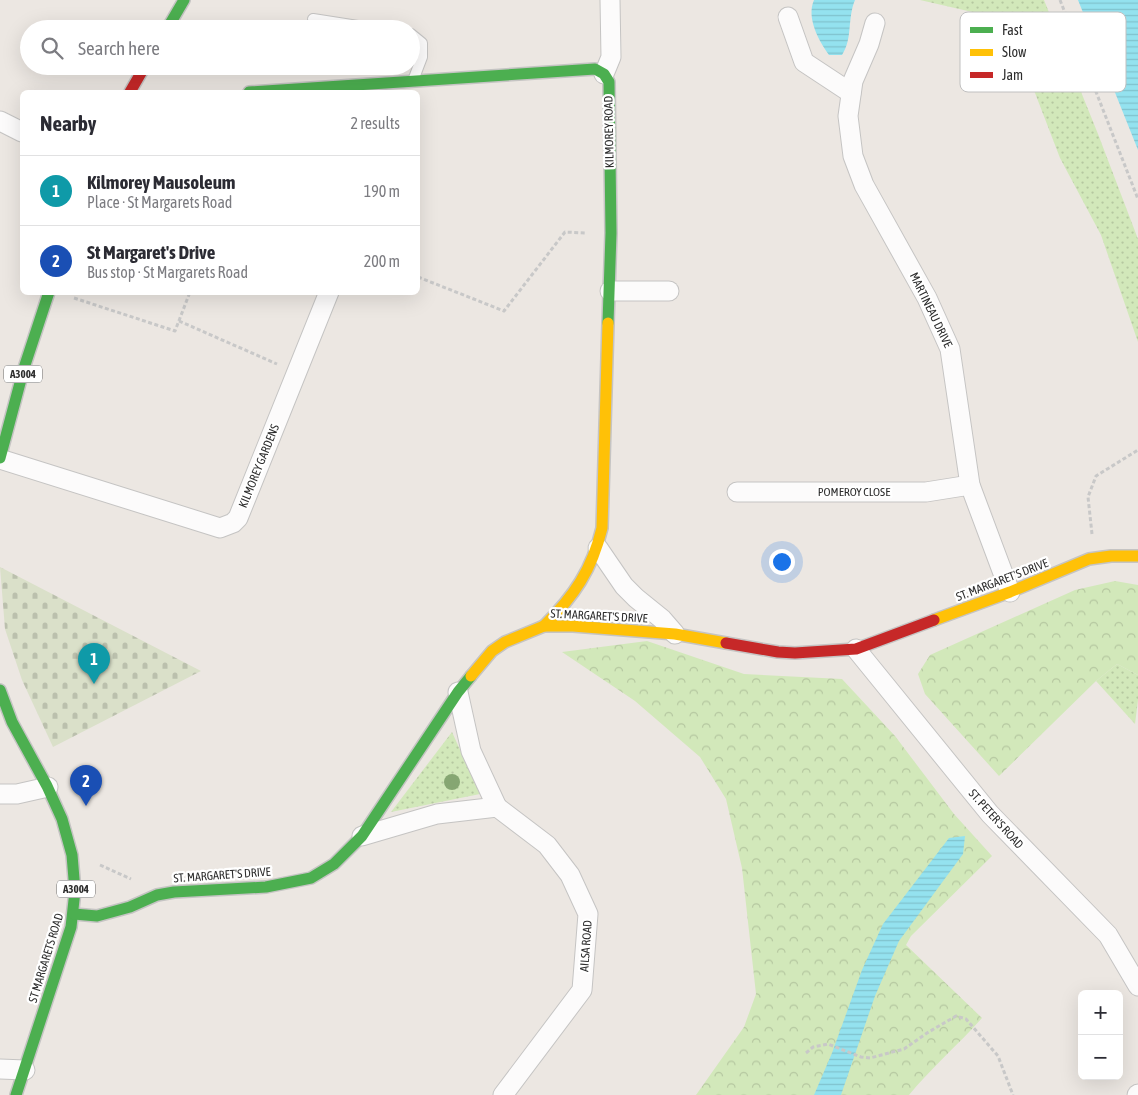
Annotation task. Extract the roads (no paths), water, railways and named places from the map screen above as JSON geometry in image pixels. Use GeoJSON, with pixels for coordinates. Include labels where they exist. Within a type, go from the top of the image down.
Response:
{"type":"FeatureCollection","features":[{"type":"Feature","properties":{"kind":"street"},"geometry":{"type":"LineString","coordinates":[[172,20],[184,0]]}},
{"type":"Feature","properties":{"kind":"street"},"geometry":{"type":"LineString","coordinates":[[314,90],[411,87],[594,70],[604,74],[611,57],[610,0]]}},
{"type":"Feature","properties":{"kind":"street"},"geometry":{"type":"LineString","coordinates":[[788,17],[804,62],[851,93]]}},
{"type":"Feature","properties":{"kind":"street","name":"MARTINEAU DRIVE"},"geometry":{"type":"LineString","coordinates":[[875,23],[869,44],[852,81],[848,116],[853,156],[862,177],[927,298],[950,349],[970,485],[1010,592]]}},
{"type":"Feature","properties":{"kind":"street","name":"KILMOREY ROAD"},"geometry":{"type":"LineString","coordinates":[[544,626],[574,593],[591,565],[598,548],[602,528],[611,233],[609,82],[604,74]]}},
{"type":"Feature","properties":{"kind":"street"},"geometry":{"type":"LineString","coordinates":[[131,90],[140,75]]}},
{"type":"Feature","properties":{"kind":"street"},"geometry":{"type":"LineString","coordinates":[[0,121],[20,131]]}},
{"type":"Feature","properties":{"kind":"street"},"geometry":{"type":"LineString","coordinates":[[610,291],[669,291]]}},
{"type":"Feature","properties":{"kind":"street","name":"A3004"},"geometry":{"type":"LineString","coordinates":[[0,458],[24,368],[48,295]]}},
{"type":"Feature","properties":{"kind":"street","name":"KILMOREY GARDENS"},"geometry":{"type":"LineString","coordinates":[[0,458],[220,528],[233,523],[238,518],[328,295]]}},
{"type":"Feature","properties":{"kind":"street","name":"POMEROY CLOSE"},"geometry":{"type":"LineString","coordinates":[[737,492],[926,492],[970,485]]}},
{"type":"Feature","properties":{"kind":"street"},"geometry":{"type":"LineString","coordinates":[[598,548],[624,586],[662,619],[674,634]]}},
{"type":"Feature","properties":{"kind":"street","name":"ST. MARGARET'S DRIVE"},"geometry":{"type":"LineString","coordinates":[[74,914],[97,916],[130,908],[157,895],[174,892],[266,887],[311,878],[334,864],[362,836],[458,692],[492,651],[505,642],[544,626],[573,626],[674,634],[778,652],[794,653],[856,649],[1010,592],[1090,559],[1111,556],[1138,556]]}},
{"type":"Feature","properties":{"kind":"street","name":"ST. PETER'S ROAD"},"geometry":{"type":"LineString","coordinates":[[856,649],[990,814],[1108,935],[1138,986]]}},
{"type":"Feature","properties":{"kind":"street","name":"ST MARGARETS ROAD"},"geometry":{"type":"LineString","coordinates":[[0,690],[12,721],[48,787],[73,862],[76,887],[74,914],[16,1095]]}},
{"type":"Feature","properties":{"kind":"street","name":"AILSA ROAD"},"geometry":{"type":"LineString","coordinates":[[458,692],[471,751],[497,807],[547,845],[570,875],[588,914],[582,990],[503,1095]]}},
{"type":"Feature","properties":{"kind":"street"},"geometry":{"type":"LineString","coordinates":[[0,794],[17,794],[48,787]]}},
{"type":"Feature","properties":{"kind":"street"},"geometry":{"type":"LineString","coordinates":[[362,836],[437,814],[497,807]]}},
{"type":"Feature","properties":{"kind":"street"},"geometry":{"type":"LineString","coordinates":[[0,1069],[24,1070]]}},
{"type":"Feature","properties":{"kind":"lane"},"geometry":{"type":"LineString","coordinates":[[313,19],[319,20]]}},
{"type":"Feature","properties":{"kind":"lane"},"geometry":{"type":"LineString","coordinates":[[420,41],[422,43],[420,62]]}},
{"type":"Feature","properties":{"kind":"lane"},"geometry":{"type":"LineString","coordinates":[[411,87],[415,75]]}},
{"type":"Feature","properties":{"kind":"water"},"geometry":{"type":"Polygon","coordinates":[[[814,0],[855,0],[851,14],[848,42],[842,55],[829,55],[821,43],[813,22],[812,7],[814,0]]]}},
{"type":"Feature","properties":{"kind":"water"},"geometry":{"type":"Polygon","coordinates":[[[1078,0],[1138,0],[1138,150],[1115,92],[1126,92],[1126,12],[1083,12],[1078,0]]]}},
{"type":"Feature","properties":{"kind":"water"},"geometry":{"type":"Polygon","coordinates":[[[965,836],[963,854],[899,941],[875,996],[841,1095],[814,1095],[832,1053],[862,970],[883,924],[949,838],[965,836]]]}},
{"type":"Feature","properties":{"kind":"place","name":"Kilmorey Mausoleum"},"geometry":{"type":"Point","coordinates":[94,684]}},
{"type":"Feature","properties":{"kind":"place","name":"St Margaret's Drive"},"geometry":{"type":"Point","coordinates":[86,806]}}]}
